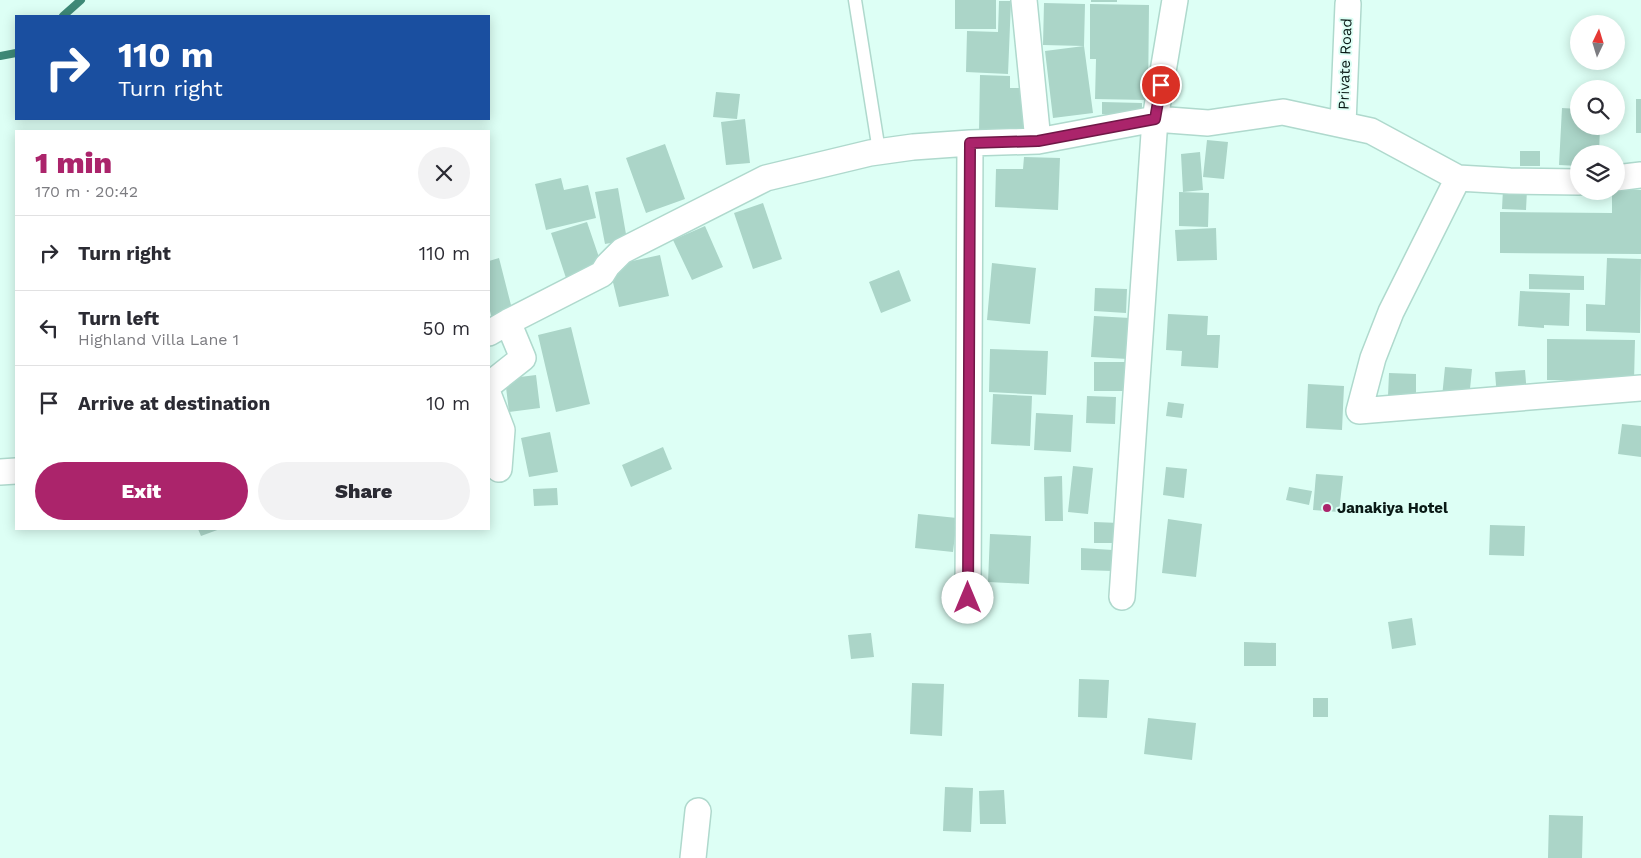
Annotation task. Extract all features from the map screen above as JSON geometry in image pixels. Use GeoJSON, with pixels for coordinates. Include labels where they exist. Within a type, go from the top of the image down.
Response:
{"type":"FeatureCollection","features":[{"type":"Feature","properties":{"kind":"street"},"geometry":{"type":"LineString","coordinates":[[1024,0],[1038,141]]}},
{"type":"Feature","properties":{"kind":"street"},"geometry":{"type":"LineString","coordinates":[[1122,597],[1155,119],[1175,0]]}},
{"type":"Feature","properties":{"kind":"street","name":"Private Road"},"geometry":{"type":"LineString","coordinates":[[1343,124],[1348,4]]}},
{"type":"Feature","properties":{"kind":"street"},"geometry":{"type":"LineString","coordinates":[[490,384],[523,358],[498,327],[602,274],[622,251],[766,178],[879,151],[970,143],[1038,141],[1155,119],[1208,123],[1283,112],[1371,131],[1458,178],[1570,182]]}},
{"type":"Feature","properties":{"kind":"street"},"geometry":{"type":"LineString","coordinates":[[968,598],[970,143]]}},
{"type":"Feature","properties":{"kind":"street"},"geometry":{"type":"LineString","coordinates":[[1625,177],[1641,175]]}},
{"type":"Feature","properties":{"kind":"street"},"geometry":{"type":"LineString","coordinates":[[1458,178],[1391,312],[1373,358],[1359,411],[1641,388]]}},
{"type":"Feature","properties":{"kind":"street"},"geometry":{"type":"LineString","coordinates":[[490,399],[502,430],[499,469]]}},
{"type":"Feature","properties":{"kind":"street"},"geometry":{"type":"LineString","coordinates":[[0,472],[15,471]]}},
{"type":"Feature","properties":{"kind":"street"},"geometry":{"type":"LineString","coordinates":[[693,858],[698,811]]}},
{"type":"Feature","properties":{"kind":"lane"},"geometry":{"type":"LineString","coordinates":[[855,0],[879,151]]}},
{"type":"Feature","properties":{"kind":"building"},"geometry":{"type":"Polygon","coordinates":[[[955,0],[996,0],[996,29],[955,29],[955,0]]]}},
{"type":"Feature","properties":{"kind":"building"},"geometry":{"type":"Polygon","coordinates":[[[1091,0],[1117,0],[1117,2],[1091,2],[1091,0]]]}},
{"type":"Feature","properties":{"kind":"building"},"geometry":{"type":"Polygon","coordinates":[[[999,1],[1011,1],[1008,74],[966,72],[967,31],[998,32],[999,1]]]}},
{"type":"Feature","properties":{"kind":"building"},"geometry":{"type":"Polygon","coordinates":[[[1044,3],[1085,4],[1084,46],[1043,45],[1044,3]]]}},
{"type":"Feature","properties":{"kind":"building"},"geometry":{"type":"Polygon","coordinates":[[[1090,4],[1149,5],[1148,100],[1095,99],[1096,59],[1090,59],[1090,4]]]}},
{"type":"Feature","properties":{"kind":"building"},"geometry":{"type":"Polygon","coordinates":[[[1084,46],[1093,113],[1053,118],[1045,51],[1084,46]]]}},
{"type":"Feature","properties":{"kind":"building"},"geometry":{"type":"Polygon","coordinates":[[[980,75],[1010,76],[1010,88],[1029,88],[1028,134],[979,132],[980,75]]]}},
{"type":"Feature","properties":{"kind":"building"},"geometry":{"type":"Polygon","coordinates":[[[716,92],[740,94],[737,119],[713,117],[716,92]]]}},
{"type":"Feature","properties":{"kind":"building"},"geometry":{"type":"Polygon","coordinates":[[[1636,99],[1641,99],[1641,133],[1636,133],[1636,99]]]}},
{"type":"Feature","properties":{"kind":"building"},"geometry":{"type":"Polygon","coordinates":[[[1102,102],[1142,103],[1142,116],[1102,114],[1102,102]]]}},
{"type":"Feature","properties":{"kind":"building"},"geometry":{"type":"Polygon","coordinates":[[[1562,108],[1570,108],[1570,135],[1600,135],[1599,145],[1570,145],[1570,166],[1559,165],[1562,108]]]}},
{"type":"Feature","properties":{"kind":"building"},"geometry":{"type":"Polygon","coordinates":[[[745,119],[750,163],[726,165],[721,122],[745,119]]]}},
{"type":"Feature","properties":{"kind":"building"},"geometry":{"type":"Polygon","coordinates":[[[1207,140],[1228,142],[1224,179],[1203,177],[1207,140]]]}},
{"type":"Feature","properties":{"kind":"building"},"geometry":{"type":"Polygon","coordinates":[[[665,144],[685,199],[646,213],[626,158],[665,144]]]}},
{"type":"Feature","properties":{"kind":"building"},"geometry":{"type":"Polygon","coordinates":[[[1520,151],[1540,151],[1540,166],[1520,166],[1520,151]]]}},
{"type":"Feature","properties":{"kind":"building"},"geometry":{"type":"Polygon","coordinates":[[[1200,152],[1203,190],[1183,192],[1181,154],[1200,152]]]}},
{"type":"Feature","properties":{"kind":"building"},"geometry":{"type":"Polygon","coordinates":[[[1024,157],[1060,158],[1058,210],[995,207],[996,169],[1023,169],[1024,157]]]}},
{"type":"Feature","properties":{"kind":"building"},"geometry":{"type":"Polygon","coordinates":[[[561,178],[564,190],[588,185],[596,218],[546,230],[535,184],[561,178]]]}},
{"type":"Feature","properties":{"kind":"building"},"geometry":{"type":"Polygon","coordinates":[[[618,188],[627,240],[605,244],[595,192],[618,188]]]}},
{"type":"Feature","properties":{"kind":"building"},"geometry":{"type":"Polygon","coordinates":[[[1503,189],[1527,190],[1526,210],[1502,209],[1503,189]]]}},
{"type":"Feature","properties":{"kind":"building"},"geometry":{"type":"Polygon","coordinates":[[[1625,189],[1641,190],[1641,254],[1500,253],[1500,212],[1612,213],[1612,200],[1625,200],[1625,189]]]}},
{"type":"Feature","properties":{"kind":"building"},"geometry":{"type":"Polygon","coordinates":[[[1179,192],[1209,193],[1208,227],[1179,226],[1179,192]]]}},
{"type":"Feature","properties":{"kind":"building"},"geometry":{"type":"Polygon","coordinates":[[[763,203],[782,259],[753,269],[734,213],[763,203]]]}},
{"type":"Feature","properties":{"kind":"building"},"geometry":{"type":"Polygon","coordinates":[[[587,222],[603,269],[567,281],[551,233],[587,222]]]}},
{"type":"Feature","properties":{"kind":"building"},"geometry":{"type":"Polygon","coordinates":[[[705,226],[723,267],[692,280],[673,240],[705,226]]]}},
{"type":"Feature","properties":{"kind":"building"},"geometry":{"type":"Polygon","coordinates":[[[1216,228],[1217,260],[1177,261],[1175,230],[1216,228]]]}},
{"type":"Feature","properties":{"kind":"building"},"geometry":{"type":"Polygon","coordinates":[[[660,255],[669,296],[619,307],[609,266],[660,255]]]}},
{"type":"Feature","properties":{"kind":"building"},"geometry":{"type":"Polygon","coordinates":[[[499,258],[513,313],[492,319],[490,311],[490,261],[499,258]]]}},
{"type":"Feature","properties":{"kind":"building"},"geometry":{"type":"Polygon","coordinates":[[[1607,258],[1641,259],[1640,333],[1586,331],[1586,304],[1605,305],[1607,258]]]}},
{"type":"Feature","properties":{"kind":"building"},"geometry":{"type":"Polygon","coordinates":[[[992,263],[1036,268],[1030,324],[987,320],[992,263]]]}},
{"type":"Feature","properties":{"kind":"building"},"geometry":{"type":"Polygon","coordinates":[[[899,270],[911,301],[881,313],[869,282],[899,270]]]}},
{"type":"Feature","properties":{"kind":"building"},"geometry":{"type":"Polygon","coordinates":[[[1529,274],[1584,276],[1584,290],[1529,289],[1529,274]]]}},
{"type":"Feature","properties":{"kind":"building"},"geometry":{"type":"Polygon","coordinates":[[[1095,288],[1127,289],[1126,313],[1094,311],[1095,288]]]}},
{"type":"Feature","properties":{"kind":"building"},"geometry":{"type":"Polygon","coordinates":[[[1520,291],[1570,293],[1569,326],[1544,325],[1544,328],[1518,326],[1520,291]]]}},
{"type":"Feature","properties":{"kind":"building"},"geometry":{"type":"Polygon","coordinates":[[[1168,314],[1208,316],[1207,335],[1220,335],[1218,368],[1181,366],[1182,351],[1166,350],[1168,314]]]}},
{"type":"Feature","properties":{"kind":"building"},"geometry":{"type":"Polygon","coordinates":[[[1094,316],[1130,318],[1128,359],[1091,357],[1094,316]]]}},
{"type":"Feature","properties":{"kind":"building"},"geometry":{"type":"Polygon","coordinates":[[[571,327],[590,404],[556,412],[538,335],[571,327]]]}},
{"type":"Feature","properties":{"kind":"building"},"geometry":{"type":"Polygon","coordinates":[[[1547,339],[1635,340],[1634,381],[1547,380],[1547,339]]]}},
{"type":"Feature","properties":{"kind":"building"},"geometry":{"type":"Polygon","coordinates":[[[990,349],[1048,351],[1046,395],[989,392],[990,349]]]}},
{"type":"Feature","properties":{"kind":"building"},"geometry":{"type":"Polygon","coordinates":[[[1094,362],[1125,362],[1124,391],[1094,391],[1094,362]]]}},
{"type":"Feature","properties":{"kind":"building"},"geometry":{"type":"Polygon","coordinates":[[[1445,367],[1472,369],[1469,399],[1442,397],[1445,367]]]}},
{"type":"Feature","properties":{"kind":"building"},"geometry":{"type":"Polygon","coordinates":[[[1525,370],[1527,395],[1497,398],[1495,372],[1525,370]]]}},
{"type":"Feature","properties":{"kind":"building"},"geometry":{"type":"Polygon","coordinates":[[[1389,373],[1416,374],[1416,397],[1388,396],[1389,373]]]}},
{"type":"Feature","properties":{"kind":"building"},"geometry":{"type":"Polygon","coordinates":[[[536,375],[540,408],[509,412],[505,379],[536,375]]]}},
{"type":"Feature","properties":{"kind":"building"},"geometry":{"type":"Polygon","coordinates":[[[1308,384],[1344,386],[1342,430],[1306,428],[1308,384]]]}},
{"type":"Feature","properties":{"kind":"building"},"geometry":{"type":"Polygon","coordinates":[[[993,394],[1032,396],[1030,446],[991,444],[993,394]]]}},
{"type":"Feature","properties":{"kind":"building"},"geometry":{"type":"Polygon","coordinates":[[[1087,396],[1116,397],[1115,424],[1086,423],[1087,396]]]}},
{"type":"Feature","properties":{"kind":"building"},"geometry":{"type":"Polygon","coordinates":[[[1168,402],[1184,404],[1182,418],[1166,416],[1168,402]]]}},
{"type":"Feature","properties":{"kind":"building"},"geometry":{"type":"Polygon","coordinates":[[[1036,413],[1073,415],[1071,452],[1034,450],[1036,413]]]}},
{"type":"Feature","properties":{"kind":"building"},"geometry":{"type":"Polygon","coordinates":[[[1622,424],[1641,426],[1641,457],[1618,454],[1622,424]]]}},
{"type":"Feature","properties":{"kind":"building"},"geometry":{"type":"Polygon","coordinates":[[[550,432],[558,472],[529,477],[521,438],[550,432]]]}},
{"type":"Feature","properties":{"kind":"building"},"geometry":{"type":"Polygon","coordinates":[[[663,447],[672,469],[631,487],[622,465],[663,447]]]}},
{"type":"Feature","properties":{"kind":"building"},"geometry":{"type":"Polygon","coordinates":[[[1073,466],[1093,468],[1088,514],[1068,512],[1073,466]]]}},
{"type":"Feature","properties":{"kind":"building"},"geometry":{"type":"Polygon","coordinates":[[[1166,467],[1187,469],[1184,498],[1163,495],[1166,467]]]}},
{"type":"Feature","properties":{"kind":"building"},"geometry":{"type":"Polygon","coordinates":[[[1316,474],[1343,476],[1339,512],[1313,510],[1316,474]]]}},
{"type":"Feature","properties":{"kind":"building"},"geometry":{"type":"Polygon","coordinates":[[[1062,476],[1063,521],[1045,521],[1044,477],[1062,476]]]}},
{"type":"Feature","properties":{"kind":"building"},"geometry":{"type":"Polygon","coordinates":[[[1289,487],[1312,491],[1309,505],[1286,500],[1289,487]]]}},
{"type":"Feature","properties":{"kind":"building"},"geometry":{"type":"Polygon","coordinates":[[[557,488],[558,505],[534,506],[533,489],[557,488]]]}},
{"type":"Feature","properties":{"kind":"building"},"geometry":{"type":"Polygon","coordinates":[[[918,514],[957,518],[953,552],[915,548],[918,514]]]}},
{"type":"Feature","properties":{"kind":"building"},"geometry":{"type":"Polygon","coordinates":[[[1168,519],[1202,524],[1196,577],[1162,573],[1168,519]]]}},
{"type":"Feature","properties":{"kind":"building"},"geometry":{"type":"Polygon","coordinates":[[[1094,522],[1120,523],[1120,543],[1094,543],[1094,522]]]}},
{"type":"Feature","properties":{"kind":"building"},"geometry":{"type":"Polygon","coordinates":[[[1490,525],[1525,526],[1524,556],[1489,555],[1490,525]]]}},
{"type":"Feature","properties":{"kind":"building"},"geometry":{"type":"Polygon","coordinates":[[[198,530],[217,530],[201,536],[198,530]]]}},
{"type":"Feature","properties":{"kind":"building"},"geometry":{"type":"Polygon","coordinates":[[[990,534],[1031,536],[1029,584],[988,582],[990,534]]]}},
{"type":"Feature","properties":{"kind":"building"},"geometry":{"type":"Polygon","coordinates":[[[1081,548],[1113,550],[1113,571],[1081,570],[1081,548]]]}},
{"type":"Feature","properties":{"kind":"building"},"geometry":{"type":"Polygon","coordinates":[[[1412,618],[1416,645],[1392,649],[1388,622],[1412,618]]]}},
{"type":"Feature","properties":{"kind":"building"},"geometry":{"type":"Polygon","coordinates":[[[871,633],[874,657],[851,659],[848,635],[871,633]]]}},
{"type":"Feature","properties":{"kind":"building"},"geometry":{"type":"Polygon","coordinates":[[[1244,642],[1276,643],[1276,666],[1244,666],[1244,642]]]}},
{"type":"Feature","properties":{"kind":"building"},"geometry":{"type":"Polygon","coordinates":[[[1079,679],[1109,680],[1107,718],[1078,717],[1079,679]]]}},
{"type":"Feature","properties":{"kind":"building"},"geometry":{"type":"Polygon","coordinates":[[[912,683],[944,684],[942,736],[910,734],[912,683]]]}},
{"type":"Feature","properties":{"kind":"building"},"geometry":{"type":"Polygon","coordinates":[[[1313,698],[1328,698],[1328,717],[1313,717],[1313,698]]]}},
{"type":"Feature","properties":{"kind":"building"},"geometry":{"type":"Polygon","coordinates":[[[1148,718],[1196,723],[1192,760],[1144,754],[1148,718]]]}},
{"type":"Feature","properties":{"kind":"building"},"geometry":{"type":"Polygon","coordinates":[[[945,787],[973,788],[971,832],[943,831],[945,787]]]}},
{"type":"Feature","properties":{"kind":"building"},"geometry":{"type":"Polygon","coordinates":[[[1004,790],[1006,824],[980,824],[979,791],[1004,790]]]}},
{"type":"Feature","properties":{"kind":"building"},"geometry":{"type":"Polygon","coordinates":[[[1549,815],[1583,816],[1582,858],[1548,858],[1549,815]]]}},
{"type":"Feature","properties":{"kind":"waterway"},"geometry":{"type":"LineString","coordinates":[[64,15],[81,0]]}},
{"type":"Feature","properties":{"kind":"waterway"},"geometry":{"type":"LineString","coordinates":[[0,56],[15,53]]}},
{"type":"Feature","properties":{"kind":"place","name":"Janakiya Hotel"},"geometry":{"type":"Point","coordinates":[1327,508]}},
{"type":"Feature","properties":{"kind":"route"},"geometry":{"type":"LineString","coordinates":[[968,598],[970,143],[1038,141],[1155,119],[1161,85]]}}]}
